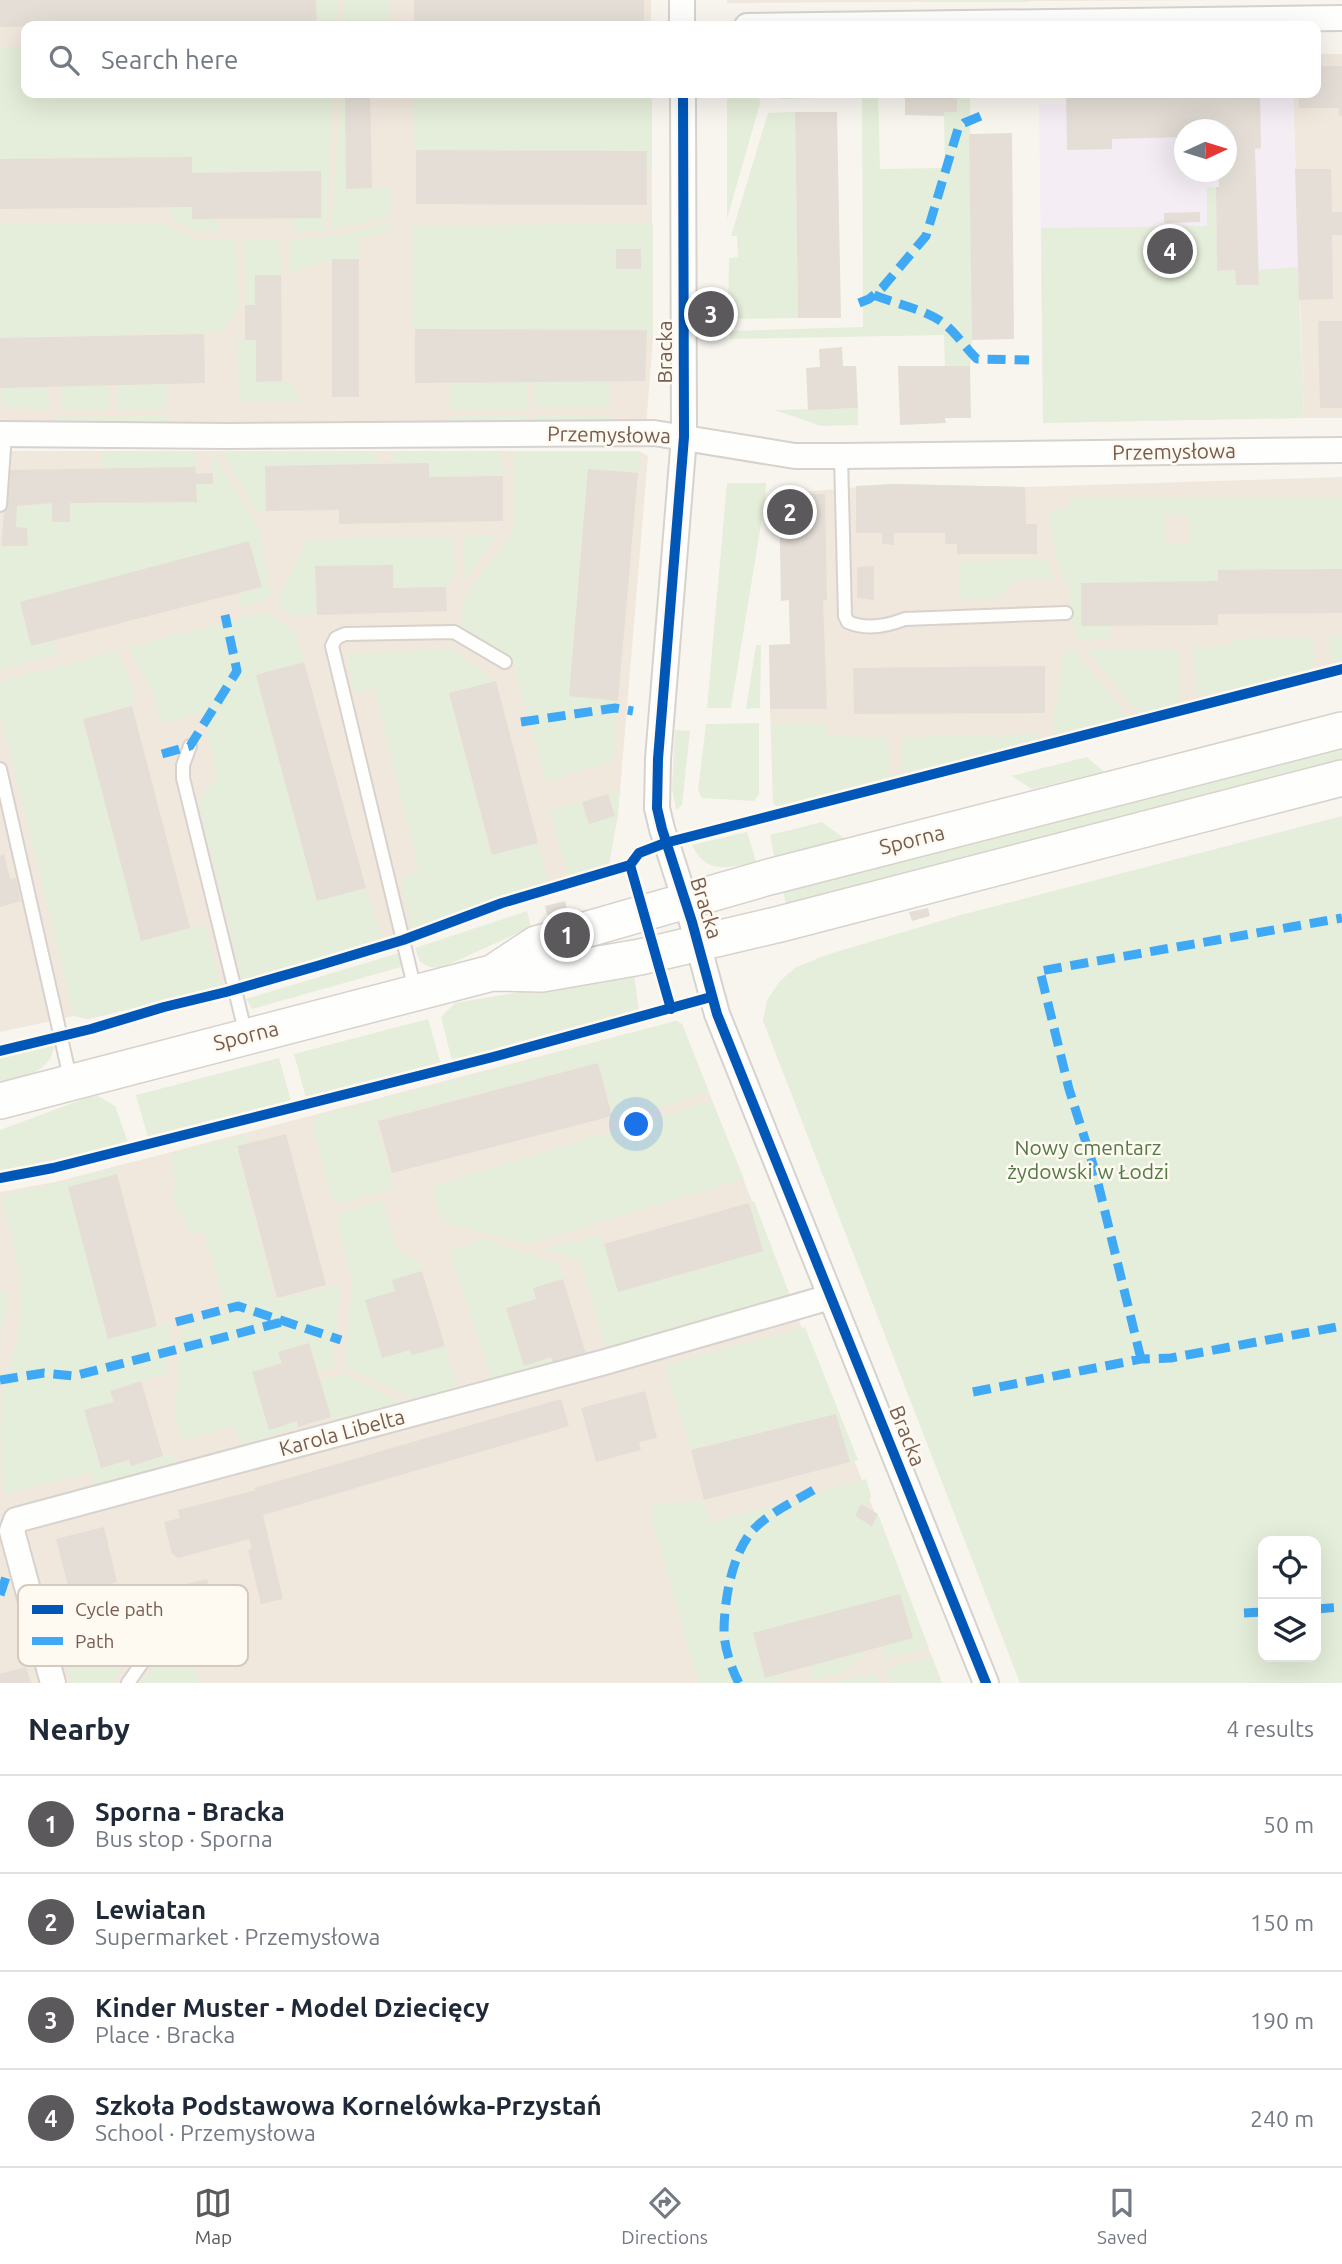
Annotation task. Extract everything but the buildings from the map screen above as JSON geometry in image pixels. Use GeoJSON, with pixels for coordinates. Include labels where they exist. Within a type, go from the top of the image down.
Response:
{"type":"FeatureCollection","features":[{"type":"Feature","properties":{"kind":"street"},"geometry":{"type":"LineString","coordinates":[[682,0],[682,21]]}},
{"type":"Feature","properties":{"kind":"street"},"geometry":{"type":"LineString","coordinates":[[1119,21],[1342,18]]}},
{"type":"Feature","properties":{"kind":"street","name":"Bracka"},"geometry":{"type":"LineString","coordinates":[[683,98],[684,437],[657,808],[665,843],[686,901],[717,1014],[986,1683]]}},
{"type":"Feature","properties":{"kind":"street","name":"Przemysłowa"},"geometry":{"type":"LineString","coordinates":[[2,434],[228,436],[654,433],[795,456],[1342,450]]}},
{"type":"Feature","properties":{"kind":"street","name":"Sporna"},"geometry":{"type":"LineString","coordinates":[[492,973],[536,944],[686,901],[1342,730]]}},
{"type":"Feature","properties":{"kind":"street","name":"Sporna"},"geometry":{"type":"LineString","coordinates":[[0,1101],[492,973],[542,974],[640,957],[1342,778]]}},
{"type":"Feature","properties":{"kind":"street","name":"Karola Libelta"},"geometry":{"type":"LineString","coordinates":[[27,1585],[12,1531],[16,1520],[605,1362],[830,1297]]}},
{"type":"Feature","properties":{"kind":"street","name":"Karola Libelta"},"geometry":{"type":"LineString","coordinates":[[48,1666],[53,1683]]}},
{"type":"Feature","properties":{"kind":"lane"},"geometry":{"type":"LineString","coordinates":[[0,505],[2,434]]}},
{"type":"Feature","properties":{"kind":"lane"},"geometry":{"type":"LineString","coordinates":[[841,456],[845,616],[848,622],[854,625],[886,626],[905,619],[1066,613]]}},
{"type":"Feature","properties":{"kind":"lane"},"geometry":{"type":"LineString","coordinates":[[416,994],[332,646],[336,638],[345,634],[454,632],[505,662]]}},
{"type":"Feature","properties":{"kind":"lane"},"geometry":{"type":"LineString","coordinates":[[190,746],[183,765],[183,778],[246,1036]]}},
{"type":"Feature","properties":{"kind":"lane"},"geometry":{"type":"LineString","coordinates":[[0,769],[71,1082]]}},
{"type":"Feature","properties":{"kind":"lane"},"geometry":{"type":"LineString","coordinates":[[128,1683],[140,1666]]}},
{"type":"Feature","properties":{"kind":"shaded area"},"geometry":{"type":"Polygon","coordinates":[[[0,0],[651,0],[651,21],[21,21],[21,98],[651,98],[653,338],[646,426],[0,428],[0,0]]]}},
{"type":"Feature","properties":{"kind":"shaded area"},"geometry":{"type":"Polygon","coordinates":[[[727,0],[1228,0],[727,3],[727,0]]]}},
{"type":"Feature","properties":{"kind":"shaded area"},"geometry":{"type":"Polygon","coordinates":[[[1321,54],[1342,54],[1342,418],[1304,418],[1293,98],[1321,98],[1321,54]]]}},
{"type":"Feature","properties":{"kind":"shaded area"},"geometry":{"type":"Polygon","coordinates":[[[1066,98],[1293,98],[1304,418],[1043,423],[1039,104],[1066,104],[1066,98]]]}},
{"type":"Feature","properties":{"kind":"shaded area"},"geometry":{"type":"Polygon","coordinates":[[[0,451],[639,451],[648,456],[620,791],[609,864],[412,931],[243,982],[88,1019],[74,1016],[0,1032],[0,451]]]}},
{"type":"Feature","properties":{"kind":"shaded area"},"geometry":{"type":"Polygon","coordinates":[[[1342,477],[1342,664],[780,809],[773,803],[770,709],[790,644],[789,600],[779,494],[894,484],[1025,487],[1342,477]]]}},
{"type":"Feature","properties":{"kind":"shaded area"},"geometry":{"type":"Polygon","coordinates":[[[676,1021],[682,1024],[942,1683],[0,1683],[0,1192],[55,1182],[676,1021]]]}},
{"type":"Feature","properties":{"kind":"green space"},"geometry":{"type":"Polygon","coordinates":[[[316,0],[337,0],[337,21],[317,21],[316,0]]]}},
{"type":"Feature","properties":{"kind":"green space"},"geometry":{"type":"Polygon","coordinates":[[[344,0],[390,0],[390,21],[344,21],[344,0]]]}},
{"type":"Feature","properties":{"kind":"green space"},"geometry":{"type":"Polygon","coordinates":[[[1029,0],[1029,2],[924,2],[1029,0]]]}},
{"type":"Feature","properties":{"kind":"green space"},"geometry":{"type":"Polygon","coordinates":[[[0,47],[21,47],[21,98],[333,98],[326,231],[293,231],[292,218],[321,218],[320,171],[192,173],[192,157],[0,159],[0,47]]]}},
{"type":"Feature","properties":{"kind":"green space"},"geometry":{"type":"Polygon","coordinates":[[[341,98],[345,98],[346,188],[391,188],[390,217],[331,229],[341,98]]]}},
{"type":"Feature","properties":{"kind":"green space"},"geometry":{"type":"Polygon","coordinates":[[[413,98],[652,98],[652,172],[647,172],[647,151],[414,150],[413,98]]]}},
{"type":"Feature","properties":{"kind":"green space"},"geometry":{"type":"Polygon","coordinates":[[[727,98],[759,98],[760,104],[727,219],[727,98]]]}},
{"type":"Feature","properties":{"kind":"green space"},"geometry":{"type":"Polygon","coordinates":[[[862,98],[878,98],[880,169],[945,168],[944,112],[957,112],[957,98],[970,98],[970,366],[945,366],[944,335],[730,339],[729,331],[863,327],[862,98]]]}},
{"type":"Feature","properties":{"kind":"green space"},"geometry":{"type":"Polygon","coordinates":[[[795,112],[798,318],[728,319],[729,258],[738,257],[737,236],[731,236],[768,113],[795,112]]]}},
{"type":"Feature","properties":{"kind":"green space"},"geometry":{"type":"Polygon","coordinates":[[[1216,187],[1217,271],[1235,270],[1236,285],[1259,285],[1259,270],[1298,267],[1304,418],[1043,423],[1041,228],[1207,226],[1207,188],[1216,187]]]}},
{"type":"Feature","properties":{"kind":"green space"},"geometry":{"type":"Polygon","coordinates":[[[192,207],[192,219],[219,219],[219,231],[198,232],[170,217],[170,208],[192,207]]]}},
{"type":"Feature","properties":{"kind":"green space"},"geometry":{"type":"Polygon","coordinates":[[[164,223],[196,240],[236,239],[239,305],[223,332],[0,338],[0,224],[164,223]]]}},
{"type":"Feature","properties":{"kind":"green space"},"geometry":{"type":"Polygon","coordinates":[[[391,224],[391,230],[359,239],[359,259],[332,259],[290,273],[290,239],[322,238],[391,224]]]}},
{"type":"Feature","properties":{"kind":"green space"},"geometry":{"type":"Polygon","coordinates":[[[653,224],[653,338],[646,338],[646,330],[412,329],[412,225],[653,224]],[[616,249],[616,269],[641,269],[641,249],[616,249]]]}},
{"type":"Feature","properties":{"kind":"green space"},"geometry":{"type":"Polygon","coordinates":[[[280,239],[281,275],[255,275],[255,305],[245,305],[244,240],[280,239]]]}},
{"type":"Feature","properties":{"kind":"green space"},"geometry":{"type":"Polygon","coordinates":[[[256,340],[256,381],[282,381],[298,388],[298,401],[239,402],[238,341],[256,340]]]}},
{"type":"Feature","properties":{"kind":"green space"},"geometry":{"type":"Polygon","coordinates":[[[528,382],[527,409],[450,409],[450,383],[528,382]]]}},
{"type":"Feature","properties":{"kind":"green space"},"geometry":{"type":"Polygon","coordinates":[[[534,382],[609,382],[610,408],[534,408],[534,382]]]}},
{"type":"Feature","properties":{"kind":"green space"},"geometry":{"type":"Polygon","coordinates":[[[168,384],[167,409],[118,410],[117,385],[168,384]]]}},
{"type":"Feature","properties":{"kind":"green space"},"geometry":{"type":"Polygon","coordinates":[[[109,385],[110,410],[62,410],[61,386],[109,385]]]}},
{"type":"Feature","properties":{"kind":"green space"},"geometry":{"type":"Polygon","coordinates":[[[48,387],[49,410],[1,406],[1,388],[48,387]]]}},
{"type":"Feature","properties":{"kind":"green space"},"geometry":{"type":"Polygon","coordinates":[[[858,408],[858,425],[821,426],[775,410],[858,408]]]}},
{"type":"Feature","properties":{"kind":"green space"},"geometry":{"type":"Polygon","coordinates":[[[528,415],[528,427],[450,427],[450,416],[528,415]]]}},
{"type":"Feature","properties":{"kind":"green space"},"geometry":{"type":"Polygon","coordinates":[[[534,415],[611,415],[612,427],[534,426],[534,415]]]}},
{"type":"Feature","properties":{"kind":"green space"},"geometry":{"type":"Polygon","coordinates":[[[168,416],[167,427],[55,429],[55,417],[168,416]]]}},
{"type":"Feature","properties":{"kind":"green space"},"geometry":{"type":"Polygon","coordinates":[[[195,451],[195,467],[102,470],[101,452],[195,451]]]}},
{"type":"Feature","properties":{"kind":"green space"},"geometry":{"type":"Polygon","coordinates":[[[211,451],[259,527],[270,594],[266,600],[241,607],[238,593],[262,587],[249,541],[21,602],[31,646],[55,640],[58,654],[0,669],[0,547],[28,545],[27,529],[16,527],[17,506],[52,503],[52,522],[70,522],[70,503],[197,502],[196,484],[212,484],[211,451]]]}},
{"type":"Feature","properties":{"kind":"green space"},"geometry":{"type":"Polygon","coordinates":[[[222,451],[376,451],[377,464],[266,466],[266,511],[256,511],[222,451]]]}},
{"type":"Feature","properties":{"kind":"green space"},"geometry":{"type":"Polygon","coordinates":[[[498,451],[502,456],[503,476],[429,477],[429,463],[391,465],[394,452],[498,451]]]}},
{"type":"Feature","properties":{"kind":"green space"},"geometry":{"type":"Polygon","coordinates":[[[518,451],[639,451],[638,473],[588,469],[569,696],[618,701],[614,761],[545,781],[512,659],[460,632],[467,592],[513,533],[513,456],[518,451]]]}},
{"type":"Feature","properties":{"kind":"green space"},"geometry":{"type":"Polygon","coordinates":[[[727,483],[766,483],[765,500],[731,708],[707,708],[727,483]]]}},
{"type":"Feature","properties":{"kind":"green space"},"geometry":{"type":"Polygon","coordinates":[[[1342,497],[1342,569],[1218,570],[1218,581],[1111,626],[1110,640],[1078,640],[1070,616],[1070,581],[1063,581],[1048,518],[1055,509],[1070,508],[1070,498],[1342,497]],[[1189,515],[1165,516],[1166,543],[1190,542],[1189,515]]]}},
{"type":"Feature","properties":{"kind":"green space"},"geometry":{"type":"Polygon","coordinates":[[[497,535],[465,580],[463,536],[497,535]]]}},
{"type":"Feature","properties":{"kind":"green space"},"geometry":{"type":"Polygon","coordinates":[[[453,537],[455,574],[446,587],[393,588],[392,565],[316,566],[317,615],[294,616],[277,603],[307,539],[453,537]]]}},
{"type":"Feature","properties":{"kind":"green space"},"geometry":{"type":"Polygon","coordinates":[[[1048,560],[1053,579],[1017,580],[996,600],[961,600],[959,561],[1048,560]]]}},
{"type":"Feature","properties":{"kind":"green space"},"geometry":{"type":"Polygon","coordinates":[[[269,611],[297,635],[304,662],[256,675],[317,900],[366,888],[383,941],[243,982],[198,801],[217,778],[202,712],[161,723],[154,693],[128,647],[269,611]]]}},
{"type":"Feature","properties":{"kind":"green space"},"geometry":{"type":"Polygon","coordinates":[[[1342,635],[1342,664],[1338,665],[1331,659],[1328,636],[1342,635]]]}},
{"type":"Feature","properties":{"kind":"green space"},"geometry":{"type":"Polygon","coordinates":[[[1313,637],[1315,661],[1312,670],[1204,698],[1196,693],[1192,648],[1228,646],[1236,639],[1313,637]]]}},
{"type":"Feature","properties":{"kind":"green space"},"geometry":{"type":"Polygon","coordinates":[[[756,645],[761,645],[760,708],[746,709],[756,645]]]}},
{"type":"Feature","properties":{"kind":"green space"},"geometry":{"type":"Polygon","coordinates":[[[453,649],[496,681],[449,694],[491,855],[538,843],[548,881],[412,931],[400,877],[419,871],[375,689],[355,694],[346,654],[453,649]]]}},
{"type":"Feature","properties":{"kind":"green space"},"geometry":{"type":"Polygon","coordinates":[[[1087,649],[1179,649],[1181,695],[1177,705],[1138,714],[1087,649]]]}},
{"type":"Feature","properties":{"kind":"green space"},"geometry":{"type":"Polygon","coordinates":[[[1064,650],[1074,650],[1127,716],[1053,738],[1053,721],[1064,650]]]}},
{"type":"Feature","properties":{"kind":"green space"},"geometry":{"type":"Polygon","coordinates":[[[116,651],[134,687],[132,706],[83,719],[141,941],[205,925],[221,988],[88,1019],[74,1016],[0,711],[0,682],[116,651]]]}},
{"type":"Feature","properties":{"kind":"green space"},"geometry":{"type":"Polygon","coordinates":[[[759,723],[759,794],[754,801],[702,798],[698,790],[706,724],[759,723]]]}},
{"type":"Feature","properties":{"kind":"green space"},"geometry":{"type":"Polygon","coordinates":[[[772,723],[827,723],[828,736],[888,737],[889,773],[880,783],[780,809],[773,803],[772,723]]]}},
{"type":"Feature","properties":{"kind":"green space"},"geometry":{"type":"Polygon","coordinates":[[[675,730],[690,731],[682,805],[676,810],[672,788],[675,730]]]}},
{"type":"Feature","properties":{"kind":"green space"},"geometry":{"type":"Polygon","coordinates":[[[1036,734],[1037,741],[909,774],[902,770],[901,737],[1036,734]]]}},
{"type":"Feature","properties":{"kind":"green space"},"geometry":{"type":"Polygon","coordinates":[[[1342,748],[1342,761],[786,904],[783,891],[1342,748]]]}},
{"type":"Feature","properties":{"kind":"green space"},"geometry":{"type":"Polygon","coordinates":[[[1087,757],[1104,772],[1032,789],[1011,776],[1087,757]]]}},
{"type":"Feature","properties":{"kind":"green space"},"geometry":{"type":"Polygon","coordinates":[[[620,791],[609,864],[568,876],[550,810],[582,802],[589,823],[615,816],[608,794],[620,791]]]}},
{"type":"Feature","properties":{"kind":"green space","name":"Nowy cmentarz żydowski w Łodzi"},"geometry":{"type":"Polygon","coordinates":[[[1342,816],[1342,1683],[1020,1683],[763,1021],[767,1000],[780,981],[795,968],[826,955],[957,916],[1342,816]]]}},
{"type":"Feature","properties":{"kind":"green space"},"geometry":{"type":"Polygon","coordinates":[[[822,822],[845,839],[774,856],[770,835],[822,822]]]}},
{"type":"Feature","properties":{"kind":"green space"},"geometry":{"type":"Polygon","coordinates":[[[747,832],[756,861],[746,864],[728,867],[711,865],[698,855],[692,845],[747,832]]]}},
{"type":"Feature","properties":{"kind":"green space"},"geometry":{"type":"Polygon","coordinates":[[[527,911],[531,927],[441,968],[420,962],[415,948],[527,911]]]}},
{"type":"Feature","properties":{"kind":"green space"},"geometry":{"type":"Polygon","coordinates":[[[399,953],[401,967],[252,1009],[246,999],[399,953]]]}},
{"type":"Feature","properties":{"kind":"green space"},"geometry":{"type":"Polygon","coordinates":[[[634,973],[639,1013],[452,1061],[441,1017],[455,1003],[634,973]]]}},
{"type":"Feature","properties":{"kind":"green space"},"geometry":{"type":"Polygon","coordinates":[[[428,1019],[441,1064],[306,1098],[294,1054],[428,1019]]]}},
{"type":"Feature","properties":{"kind":"green space"},"geometry":{"type":"Polygon","coordinates":[[[676,1021],[682,1024],[709,1092],[615,1122],[599,1062],[376,1120],[394,1188],[340,1204],[331,1198],[313,1125],[317,1116],[676,1021]]]}},
{"type":"Feature","properties":{"kind":"green space"},"geometry":{"type":"Polygon","coordinates":[[[55,1043],[48,1062],[42,1068],[28,1075],[0,1081],[0,1056],[55,1043]]]}},
{"type":"Feature","properties":{"kind":"green space"},"geometry":{"type":"Polygon","coordinates":[[[279,1058],[291,1101],[148,1138],[136,1095],[279,1058]]]}},
{"type":"Feature","properties":{"kind":"green space"},"geometry":{"type":"Polygon","coordinates":[[[98,1096],[115,1106],[128,1142],[52,1163],[0,1173],[0,1130],[98,1096]]]}},
{"type":"Feature","properties":{"kind":"green space"},"geometry":{"type":"Polygon","coordinates":[[[712,1101],[744,1179],[526,1244],[442,1222],[432,1186],[712,1101]]]}},
{"type":"Feature","properties":{"kind":"green space"},"geometry":{"type":"Polygon","coordinates":[[[247,1134],[249,1142],[236,1146],[275,1300],[340,1284],[333,1367],[317,1372],[308,1343],[278,1352],[282,1363],[269,1429],[297,1421],[298,1427],[240,1445],[234,1426],[182,1440],[175,1414],[181,1325],[227,1313],[204,1232],[189,1234],[182,1211],[177,1210],[171,1190],[178,1189],[169,1154],[247,1134]]]}},
{"type":"Feature","properties":{"kind":"green space"},"geometry":{"type":"Polygon","coordinates":[[[116,1168],[117,1174],[69,1187],[109,1338],[171,1322],[167,1373],[110,1391],[114,1402],[84,1411],[101,1468],[129,1460],[131,1466],[173,1454],[175,1464],[94,1488],[90,1472],[4,1494],[1,1403],[17,1336],[20,1283],[16,1254],[1,1197],[116,1168]]]}},
{"type":"Feature","properties":{"kind":"green space"},"geometry":{"type":"Polygon","coordinates":[[[382,1200],[396,1249],[419,1261],[422,1271],[392,1281],[412,1355],[445,1346],[458,1387],[416,1399],[345,1367],[352,1281],[337,1223],[342,1213],[382,1200]]]}},
{"type":"Feature","properties":{"kind":"green space"},"geometry":{"type":"Polygon","coordinates":[[[754,1201],[791,1298],[607,1351],[579,1260],[542,1249],[601,1235],[618,1292],[762,1251],[749,1203],[754,1201]]]}},
{"type":"Feature","properties":{"kind":"green space"},"geometry":{"type":"Polygon","coordinates":[[[484,1239],[559,1264],[563,1279],[533,1289],[536,1299],[524,1365],[551,1357],[553,1363],[586,1354],[587,1358],[493,1381],[449,1250],[484,1239]]]}},
{"type":"Feature","properties":{"kind":"green space"},"geometry":{"type":"Polygon","coordinates":[[[8,1289],[9,1303],[0,1336],[0,1291],[8,1289]]]}},
{"type":"Feature","properties":{"kind":"green space"},"geometry":{"type":"Polygon","coordinates":[[[805,1327],[858,1460],[850,1462],[836,1414],[691,1450],[665,1365],[805,1327]]]}},
{"type":"Feature","properties":{"kind":"green space"},"geometry":{"type":"Polygon","coordinates":[[[345,1374],[401,1402],[332,1422],[320,1381],[345,1374]]]}},
{"type":"Feature","properties":{"kind":"green space"},"geometry":{"type":"Polygon","coordinates":[[[866,1479],[871,1496],[866,1507],[861,1505],[855,1516],[872,1525],[878,1514],[929,1648],[886,1659],[882,1646],[912,1638],[900,1594],[753,1633],[792,1670],[778,1683],[698,1683],[648,1506],[704,1500],[711,1523],[866,1479]]]}},
{"type":"Feature","properties":{"kind":"green space"},"geometry":{"type":"Polygon","coordinates":[[[869,1650],[846,1671],[812,1681],[808,1666],[869,1650]]]}},
{"type":"Feature","properties":{"kind":"green space"},"geometry":{"type":"Polygon","coordinates":[[[932,1657],[942,1683],[891,1683],[887,1668],[932,1657]]]}},
{"type":"Feature","properties":{"kind":"green space"},"geometry":{"type":"Polygon","coordinates":[[[67,1666],[123,1666],[111,1683],[72,1683],[67,1666]]]}},
{"type":"Feature","properties":{"kind":"green space"},"geometry":{"type":"Polygon","coordinates":[[[194,1666],[200,1683],[142,1683],[152,1668],[194,1666]]]}},
{"type":"Feature","properties":{"kind":"green space"},"geometry":{"type":"Polygon","coordinates":[[[876,1672],[878,1683],[832,1683],[876,1672]]]}},
{"type":"Feature","properties":{"kind":"marked path"},"geometry":{"type":"LineString","coordinates":[[859,303],[869,299],[882,288],[926,236],[958,129],[964,123],[983,115]]}},
{"type":"Feature","properties":{"kind":"marked path"},"geometry":{"type":"LineString","coordinates":[[874,295],[919,310],[942,322],[977,359],[1029,360]]}},
{"type":"Feature","properties":{"kind":"marked path"},"geometry":{"type":"LineString","coordinates":[[162,754],[190,746],[237,671],[225,615]]}},
{"type":"Feature","properties":{"kind":"marked path"},"geometry":{"type":"LineString","coordinates":[[521,722],[615,708],[633,711]]}},
{"type":"Feature","properties":{"kind":"marked path"},"geometry":{"type":"LineString","coordinates":[[1141,1359],[1095,1171],[1069,1089],[1040,971],[1342,918]]}},
{"type":"Feature","properties":{"kind":"marked path"},"geometry":{"type":"LineString","coordinates":[[176,1322],[238,1306],[341,1340]]}},
{"type":"Feature","properties":{"kind":"marked path"},"geometry":{"type":"LineString","coordinates":[[0,1380],[44,1373],[74,1376],[286,1321]]}},
{"type":"Feature","properties":{"kind":"marked path"},"geometry":{"type":"LineString","coordinates":[[973,1392],[1141,1359],[1171,1358],[1342,1326]]}},
{"type":"Feature","properties":{"kind":"marked path"},"geometry":{"type":"LineString","coordinates":[[739,1683],[729,1658],[724,1632],[728,1592],[740,1550],[760,1523],[817,1488]]}},
{"type":"Feature","properties":{"kind":"marked path"},"geometry":{"type":"LineString","coordinates":[[0,1595],[8,1571]]}},
{"type":"Feature","properties":{"kind":"marked path"},"geometry":{"type":"LineString","coordinates":[[1321,1609],[1342,1607]]}},
{"type":"Feature","properties":{"kind":"marked path"},"geometry":{"type":"LineString","coordinates":[[1244,1613],[1258,1612]]}},
{"type":"Feature","properties":{"kind":"cycle path"},"geometry":{"type":"LineString","coordinates":[[683,98],[684,437],[658,759],[657,808],[717,1014],[986,1683]]}},
{"type":"Feature","properties":{"kind":"cycle path"},"geometry":{"type":"LineString","coordinates":[[0,1051],[226,992],[403,940],[502,903],[630,865],[639,853],[665,843],[1342,669]]}},
{"type":"Feature","properties":{"kind":"cycle path"},"geometry":{"type":"LineString","coordinates":[[630,865],[671,1009]]}},
{"type":"Feature","properties":{"kind":"cycle path"},"geometry":{"type":"LineString","coordinates":[[0,1178],[53,1168],[493,1057],[711,997]]}},
{"type":"Feature","properties":{"kind":"place","name":"Szkoła Podstawowa Kornelówka-Przystań"},"geometry":{"type":"Point","coordinates":[1170,251]}},
{"type":"Feature","properties":{"kind":"place","name":"Kinder Muster - Model Dziecięcy"},"geometry":{"type":"Point","coordinates":[711,314]}},
{"type":"Feature","properties":{"kind":"place","name":"Lewiatan"},"geometry":{"type":"Point","coordinates":[790,512]}},
{"type":"Feature","properties":{"kind":"place","name":"Sporna - Bracka"},"geometry":{"type":"Point","coordinates":[567,935]}}]}
